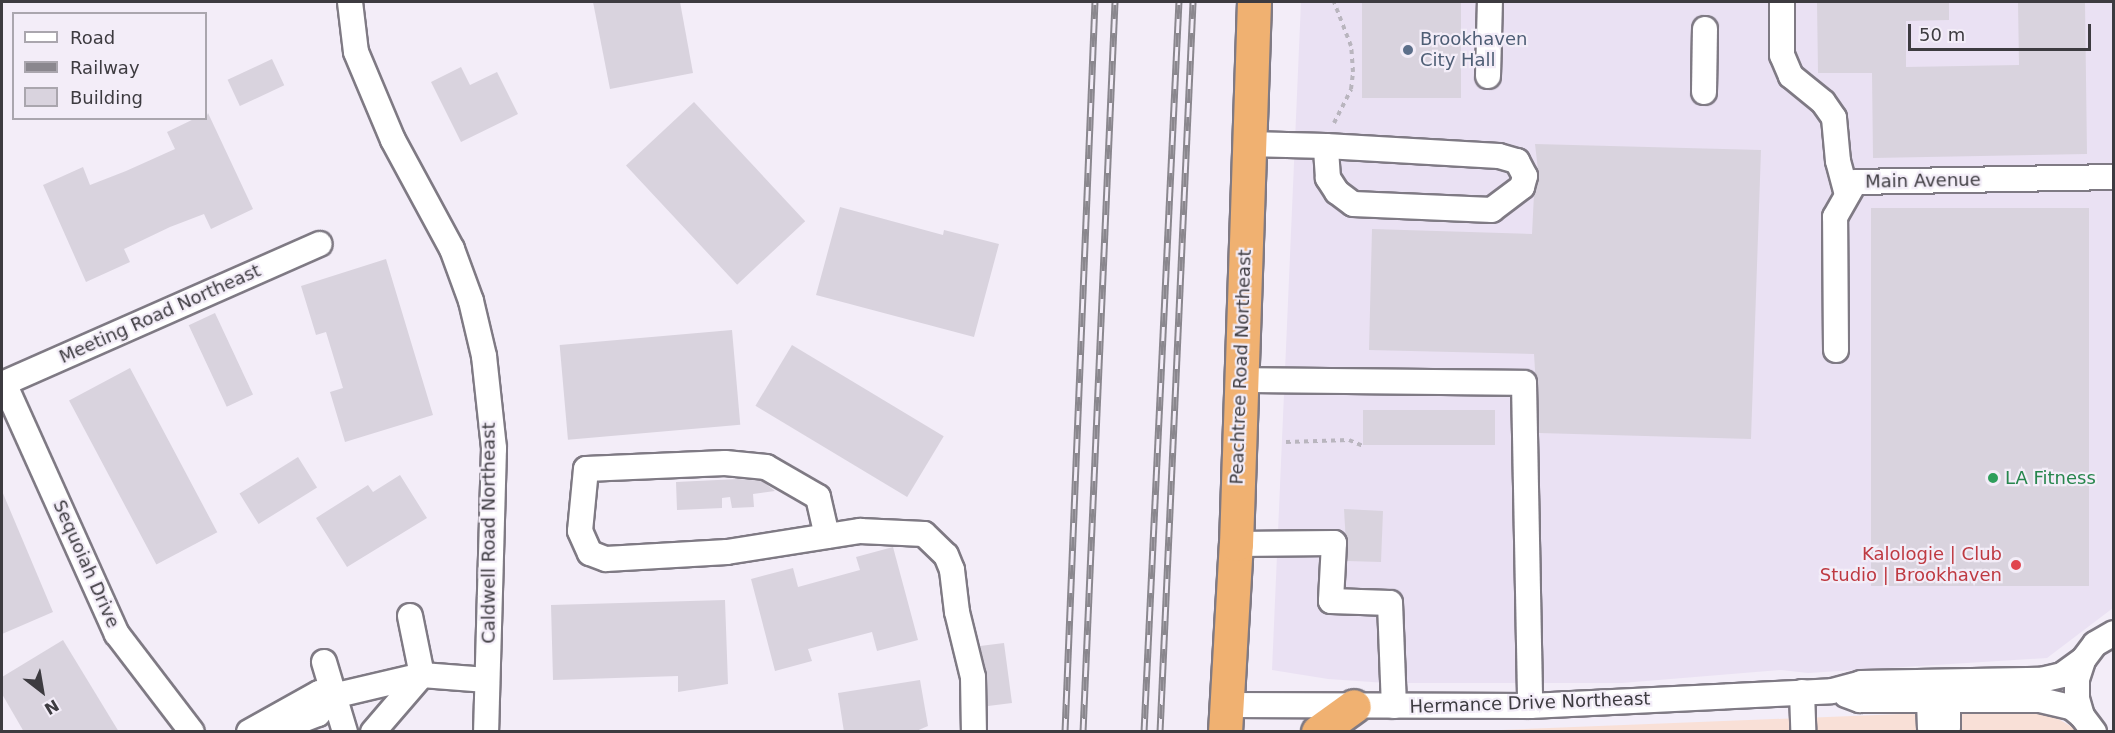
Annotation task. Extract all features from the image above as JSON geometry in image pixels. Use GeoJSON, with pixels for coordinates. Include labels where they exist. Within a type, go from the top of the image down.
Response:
{"type":"FeatureCollection","features":[{"type":"Feature","properties":{"kind":"highway","name":"Peachtree Road Northeast"},"geometry":{"type":"LineString","coordinates":[[1226,718],[1236,544],[1239,380],[1254,2]]}},
{"type":"Feature","properties":{"kind":"highway"},"geometry":{"type":"LineString","coordinates":[[1318,732],[1354,706]]}},
{"type":"Feature","properties":{"kind":"street","name":"Caldwell Road Northeast"},"geometry":{"type":"LineString","coordinates":[[350,2],[356,52],[393,140],[452,249],[484,356],[494,448],[486,732]]}},
{"type":"Feature","properties":{"kind":"street","name":"Main Avenue"},"geometry":{"type":"LineString","coordinates":[[1782,2],[1782,55],[1791,76],[1822,102],[1834,118],[1838,161],[1847,195]]}},
{"type":"Feature","properties":{"kind":"street"},"geometry":{"type":"LineString","coordinates":[[1488,76],[1491,3]]}},
{"type":"Feature","properties":{"kind":"street"},"geometry":{"type":"LineString","coordinates":[[1704,92],[1706,28]]}},
{"type":"Feature","properties":{"kind":"street"},"geometry":{"type":"LineString","coordinates":[[1248,144],[1326,140],[1499,156],[1517,161],[1525,176],[1522,187],[1492,210],[1353,204],[1337,192],[1328,178],[1326,140]]}},
{"type":"Feature","properties":{"kind":"street","name":"Main Avenue"},"geometry":{"type":"LineString","coordinates":[[1847,195],[1855,182],[2114,177]]}},
{"type":"Feature","properties":{"kind":"street"},"geometry":{"type":"LineString","coordinates":[[1836,350],[1835,217],[1847,195]]}},
{"type":"Feature","properties":{"kind":"street","name":"Meeting Road Northeast"},"geometry":{"type":"LineString","coordinates":[[3,384],[319,244]]}},
{"type":"Feature","properties":{"kind":"street"},"geometry":{"type":"LineString","coordinates":[[1239,380],[1524,383],[1530,706]]}},
{"type":"Feature","properties":{"kind":"street","name":"Sequoiah Drive"},"geometry":{"type":"LineString","coordinates":[[3,384],[117,634],[192,732]]}},
{"type":"Feature","properties":{"kind":"street"},"geometry":{"type":"LineString","coordinates":[[827,536],[818,496],[766,467],[725,463],[586,469],[580,531],[590,553],[606,559],[727,552],[860,531],[924,534],[946,555],[973,677],[974,732]]}},
{"type":"Feature","properties":{"kind":"street"},"geometry":{"type":"LineString","coordinates":[[1236,544],[1334,543],[1331,601],[1390,603],[1394,706]]}},
{"type":"Feature","properties":{"kind":"street"},"geometry":{"type":"LineString","coordinates":[[410,616],[422,675]]}},
{"type":"Feature","properties":{"kind":"street","name":"Hermance Drive Northeast"},"geometry":{"type":"LineString","coordinates":[[1226,718],[1354,706],[1530,706],[1832,691],[1861,683],[2041,680],[2062,675],[2083,660],[2095,644],[2113,633]]}},
{"type":"Feature","properties":{"kind":"street","name":"Hermance Drive Northeast"},"geometry":{"type":"LineString","coordinates":[[2083,660],[2077,679],[2088,724]]}},
{"type":"Feature","properties":{"kind":"street"},"geometry":{"type":"LineString","coordinates":[[324,662],[345,732]]}},
{"type":"Feature","properties":{"kind":"street"},"geometry":{"type":"LineString","coordinates":[[373,732],[422,675]]}},
{"type":"Feature","properties":{"kind":"street"},"geometry":{"type":"LineString","coordinates":[[249,732],[318,693],[333,696],[422,675],[487,680]]}},
{"type":"Feature","properties":{"kind":"street","name":"Hermance Drive Northeast"},"geometry":{"type":"LineString","coordinates":[[1832,691],[1860,700],[2040,700],[2071,707],[2088,724]]}},
{"type":"Feature","properties":{"kind":"street"},"geometry":{"type":"LineString","coordinates":[[1802,692],[1803,730]]}},
{"type":"Feature","properties":{"kind":"street"},"geometry":{"type":"LineString","coordinates":[[271,732],[318,714],[333,696]]}},
{"type":"Feature","properties":{"kind":"street"},"geometry":{"type":"LineString","coordinates":[[1938,700],[1939,728]]}},
{"type":"Feature","properties":{"kind":"path"},"geometry":{"type":"LineString","coordinates":[[1326,140],[1351,89],[1353,72],[1351,46],[1335,2]]}},
{"type":"Feature","properties":{"kind":"path"},"geometry":{"type":"LineString","coordinates":[[1286,442],[1349,440],[1363,446]]}},
{"type":"Feature","properties":{"kind":"shaded area"},"geometry":{"type":"Polygon","coordinates":[[[1301,2],[2113,2],[2113,608],[2047,658],[1808,673],[1781,670],[1622,683],[1386,683],[1328,679],[1272,670],[1301,2]]]}},
{"type":"Feature","properties":{"kind":"shaded area"},"geometry":{"type":"Polygon","coordinates":[[[2026,709],[2048,713],[2079,731],[1452,732],[2026,709]]]}},
{"type":"Feature","properties":{"kind":"building"},"geometry":{"type":"Polygon","coordinates":[[[593,2],[680,2],[693,73],[610,89],[593,2]]]}},
{"type":"Feature","properties":{"kind":"building","name":"Brookhaven City Hall"},"geometry":{"type":"Polygon","coordinates":[[[1362,2],[1461,2],[1461,98],[1362,98],[1362,2]]]}},
{"type":"Feature","properties":{"kind":"building"},"geometry":{"type":"Polygon","coordinates":[[[1817,2],[1949,2],[1949,20],[1906,21],[1906,67],[2019,65],[2018,2],[2085,2],[2087,154],[1873,158],[1872,73],[1818,73],[1817,2]]]}},
{"type":"Feature","properties":{"kind":"building"},"geometry":{"type":"Polygon","coordinates":[[[272,59],[284,85],[240,106],[228,80],[272,59]]]}},
{"type":"Feature","properties":{"kind":"building"},"geometry":{"type":"Polygon","coordinates":[[[461,67],[470,85],[497,72],[518,114],[461,142],[431,82],[461,67]]]}},
{"type":"Feature","properties":{"kind":"building"},"geometry":{"type":"Polygon","coordinates":[[[694,102],[805,221],[737,285],[626,165],[694,102]]]}},
{"type":"Feature","properties":{"kind":"building"},"geometry":{"type":"Polygon","coordinates":[[[208,113],[253,209],[211,229],[204,214],[170,227],[124,249],[130,262],[86,282],[43,185],[83,167],[90,185],[126,171],[175,149],[167,132],[192,120],[207,120],[208,113]]]}},
{"type":"Feature","properties":{"kind":"building"},"geometry":{"type":"Polygon","coordinates":[[[1535,144],[1761,150],[1751,439],[1539,433],[1534,354],[1369,350],[1372,229],[1532,234],[1534,194],[1539,179],[1535,144]]]}},
{"type":"Feature","properties":{"kind":"building"},"geometry":{"type":"Polygon","coordinates":[[[840,207],[943,235],[944,230],[999,244],[974,337],[816,295],[840,207]]]}},
{"type":"Feature","properties":{"kind":"building"},"geometry":{"type":"Polygon","coordinates":[[[1871,208],[2089,208],[2089,586],[1871,586],[1871,208]]]}},
{"type":"Feature","properties":{"kind":"building"},"geometry":{"type":"Polygon","coordinates":[[[386,259],[433,415],[345,442],[330,392],[343,388],[326,332],[316,335],[301,286],[386,259]]]}},
{"type":"Feature","properties":{"kind":"building"},"geometry":{"type":"Polygon","coordinates":[[[215,313],[253,395],[227,407],[189,325],[215,313]]]}},
{"type":"Feature","properties":{"kind":"building"},"geometry":{"type":"Polygon","coordinates":[[[732,330],[740,425],[568,440],[560,345],[732,330]]]}},
{"type":"Feature","properties":{"kind":"building"},"geometry":{"type":"Polygon","coordinates":[[[792,345],[944,436],[907,497],[755,406],[792,345]]]}},
{"type":"Feature","properties":{"kind":"building"},"geometry":{"type":"Polygon","coordinates":[[[130,368],[217,532],[156,565],[69,400],[130,368]]]}},
{"type":"Feature","properties":{"kind":"building"},"geometry":{"type":"Polygon","coordinates":[[[1363,410],[1495,410],[1495,445],[1363,445],[1363,410]]]}},
{"type":"Feature","properties":{"kind":"building"},"geometry":{"type":"Polygon","coordinates":[[[298,457],[317,488],[259,524],[239,494],[298,457]]]}},
{"type":"Feature","properties":{"kind":"building"},"geometry":{"type":"Polygon","coordinates":[[[400,475],[427,518],[347,567],[316,518],[368,485],[373,492],[400,475]]]}},
{"type":"Feature","properties":{"kind":"building"},"geometry":{"type":"Polygon","coordinates":[[[738,479],[762,481],[775,491],[753,494],[754,507],[732,508],[730,497],[722,498],[722,508],[677,510],[676,482],[738,479]]]}},
{"type":"Feature","properties":{"kind":"building"},"geometry":{"type":"Polygon","coordinates":[[[2,491],[53,612],[2,634],[2,491]]]}},
{"type":"Feature","properties":{"kind":"building"},"geometry":{"type":"Polygon","coordinates":[[[1344,509],[1383,511],[1381,562],[1347,561],[1344,509]]]}},
{"type":"Feature","properties":{"kind":"building"},"geometry":{"type":"Polygon","coordinates":[[[893,547],[918,640],[877,651],[872,632],[808,649],[812,661],[775,671],[751,579],[793,568],[798,587],[860,570],[856,557],[893,547]]]}},
{"type":"Feature","properties":{"kind":"building"},"geometry":{"type":"Polygon","coordinates":[[[725,600],[728,684],[678,692],[678,676],[553,680],[551,605],[725,600]]]}},
{"type":"Feature","properties":{"kind":"building"},"geometry":{"type":"Polygon","coordinates":[[[63,640],[119,732],[24,732],[2,694],[2,677],[63,640]]]}},
{"type":"Feature","properties":{"kind":"building"},"geometry":{"type":"Polygon","coordinates":[[[1004,643],[1012,703],[988,706],[987,676],[980,646],[1004,643]]]}},
{"type":"Feature","properties":{"kind":"building"},"geometry":{"type":"Polygon","coordinates":[[[920,680],[928,726],[914,732],[844,732],[838,693],[920,680]]]}},
{"type":"Feature","properties":{"kind":"railway"},"geometry":{"type":"LineString","coordinates":[[1065,732],[1095,2]]}},
{"type":"Feature","properties":{"kind":"railway"},"geometry":{"type":"LineString","coordinates":[[1083,732],[1115,2]]}},
{"type":"Feature","properties":{"kind":"railway"},"geometry":{"type":"LineString","coordinates":[[1144,732],[1179,2]]}},
{"type":"Feature","properties":{"kind":"railway"},"geometry":{"type":"LineString","coordinates":[[1160,732],[1193,2]]}},
{"type":"Feature","properties":{"kind":"place","name":"Brookhaven City Hall"},"geometry":{"type":"Point","coordinates":[1408,50]}},
{"type":"Feature","properties":{"kind":"place","name":"LA Fitness"},"geometry":{"type":"Point","coordinates":[1993,478]}},
{"type":"Feature","properties":{"kind":"place","name":"Kalologie | Club Studio | Brookhaven"},"geometry":{"type":"Point","coordinates":[2016,565]}}]}
